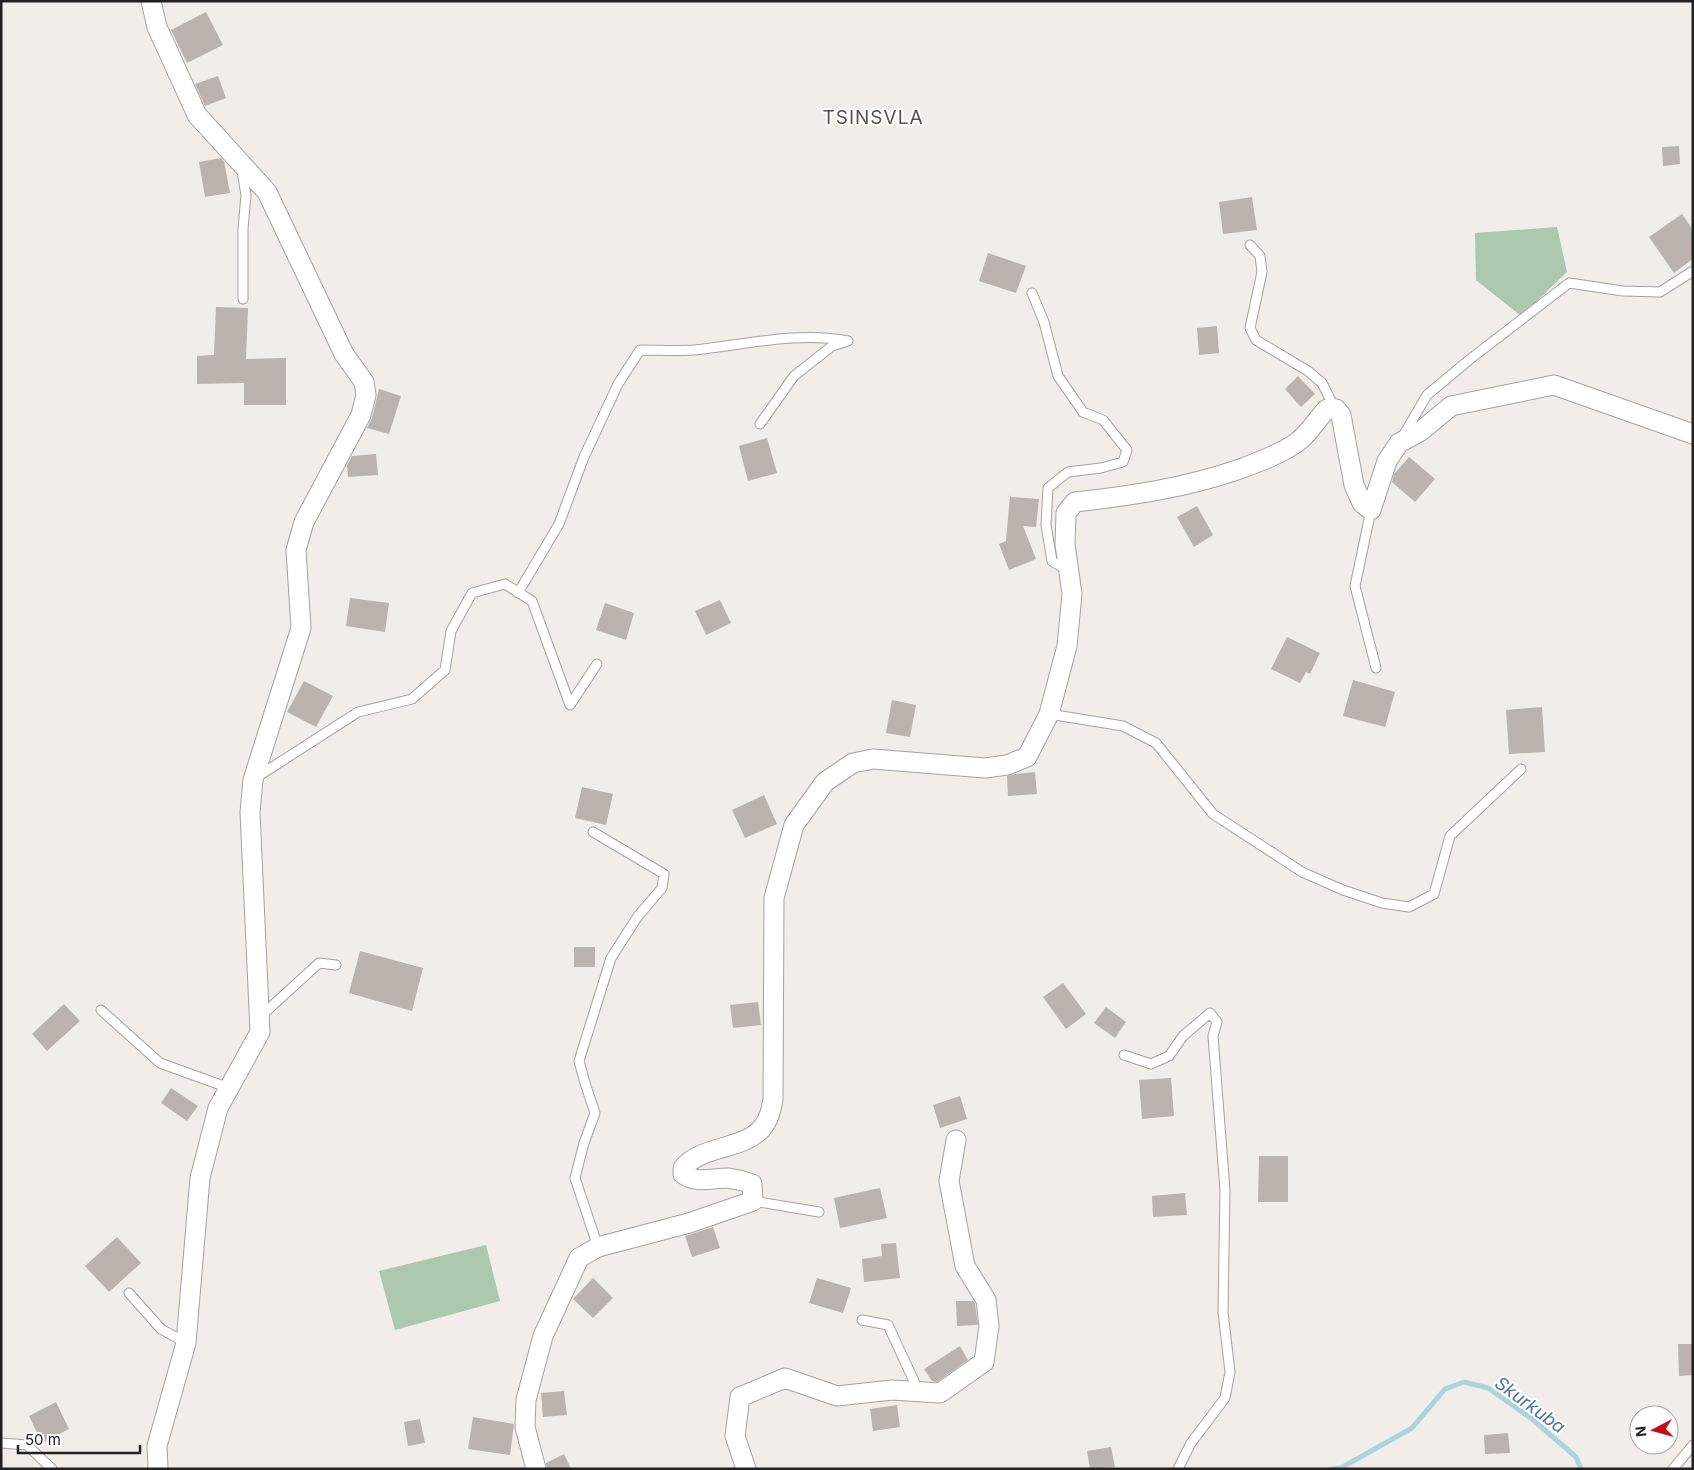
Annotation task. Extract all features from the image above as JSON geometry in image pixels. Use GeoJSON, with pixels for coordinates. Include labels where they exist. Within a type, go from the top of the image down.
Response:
{"type":"FeatureCollection","features":[{"type":"Feature","properties":{"kind":"street"},"geometry":{"type":"LineString","coordinates":[[151,1],[157,27],[197,115],[268,192],[344,354],[364,382],[366,396],[361,415],[304,522],[296,550],[301,628],[253,780],[250,812],[260,1032],[218,1108],[200,1178],[186,1343],[157,1446],[158,1469]]}},
{"type":"Feature","properties":{"kind":"street"},"geometry":{"type":"LineString","coordinates":[[536,1469],[525,1427],[526,1400],[543,1336],[579,1258],[598,1246],[689,1223],[753,1201],[752,1184],[743,1180],[728,1178],[700,1180],[689,1178],[684,1174],[683,1168],[690,1160],[744,1140],[761,1130],[768,1118],[773,1100],[774,898],[794,825],[825,782],[853,763],[873,759],[985,768],[1007,765],[1027,757],[1049,714],[1067,646],[1072,594],[1065,544],[1066,513],[1075,502],[1151,492],[1196,483],[1258,462],[1294,445],[1311,430],[1327,409],[1336,409],[1341,415],[1354,485],[1362,503],[1371,510],[1387,461],[1399,443],[1421,431],[1451,406],[1554,385],[1693,434]]}},
{"type":"Feature","properties":{"kind":"street"},"geometry":{"type":"LineString","coordinates":[[746,1469],[735,1436],[740,1396],[785,1378],[837,1396],[892,1390],[940,1393],[984,1362],[990,1326],[986,1300],[965,1266],[949,1181],[956,1140]]}},
{"type":"Feature","properties":{"kind":"lane"},"geometry":{"type":"LineString","coordinates":[[241,163],[246,195],[243,229],[243,299]]}},
{"type":"Feature","properties":{"kind":"lane"},"geometry":{"type":"LineString","coordinates":[[1250,245],[1260,256],[1262,272],[1250,328],[1256,340],[1308,371],[1322,383],[1336,409]]}},
{"type":"Feature","properties":{"kind":"lane"},"geometry":{"type":"LineString","coordinates":[[1399,443],[1427,395],[1569,283],[1623,291],[1660,292],[1693,272]]}},
{"type":"Feature","properties":{"kind":"lane"},"geometry":{"type":"LineString","coordinates":[[1032,293],[1044,322],[1058,376],[1083,412],[1103,420],[1127,450],[1123,462],[1101,468],[1068,472],[1048,488],[1046,525],[1052,561],[1069,571]]}},
{"type":"Feature","properties":{"kind":"lane"},"geometry":{"type":"LineString","coordinates":[[518,593],[559,524],[584,457],[618,384],[640,350],[693,350],[764,340],[832,337],[848,341],[832,346],[794,376],[760,424]]}},
{"type":"Feature","properties":{"kind":"lane"},"geometry":{"type":"LineString","coordinates":[[1371,510],[1355,586],[1376,668]]}},
{"type":"Feature","properties":{"kind":"lane"},"geometry":{"type":"LineString","coordinates":[[253,780],[358,712],[412,699],[445,670],[451,630],[472,593],[505,584],[532,601],[570,705],[597,664]]}},
{"type":"Feature","properties":{"kind":"lane"},"geometry":{"type":"LineString","coordinates":[[1049,714],[1123,726],[1156,743],[1213,814],[1302,872],[1343,890],[1382,903],[1409,907],[1434,894],[1450,836],[1521,769]]}},
{"type":"Feature","properties":{"kind":"lane"},"geometry":{"type":"LineString","coordinates":[[593,832],[664,874],[662,888],[638,916],[611,958],[579,1061],[595,1113],[584,1142],[575,1178],[598,1246]]}},
{"type":"Feature","properties":{"kind":"lane"},"geometry":{"type":"LineString","coordinates":[[259,1018],[319,963],[336,965]]}},
{"type":"Feature","properties":{"kind":"lane"},"geometry":{"type":"LineString","coordinates":[[101,1010],[160,1064],[229,1088]]}},
{"type":"Feature","properties":{"kind":"lane"},"geometry":{"type":"LineString","coordinates":[[1124,1054],[1151,1064],[1169,1056],[1183,1036],[1210,1013],[1217,1022],[1213,1036],[1225,1190],[1223,1312],[1230,1372],[1225,1398],[1192,1443],[1178,1469]]}},
{"type":"Feature","properties":{"kind":"lane"},"geometry":{"type":"LineString","coordinates":[[753,1201],[818,1212]]}},
{"type":"Feature","properties":{"kind":"lane"},"geometry":{"type":"LineString","coordinates":[[128,1293],[161,1329],[186,1343]]}},
{"type":"Feature","properties":{"kind":"lane"},"geometry":{"type":"LineString","coordinates":[[862,1320],[888,1325],[919,1392]]}},
{"type":"Feature","properties":{"kind":"lane"},"geometry":{"type":"LineString","coordinates":[[1,1443],[27,1445],[52,1469]]}},
{"type":"Feature","properties":{"kind":"lane"},"geometry":{"type":"LineString","coordinates":[[1672,1469],[1693,1446]]}},
{"type":"Feature","properties":{"kind":"green space"},"geometry":{"type":"Polygon","coordinates":[[[1557,227],[1567,272],[1521,316],[1476,280],[1475,233],[1557,227]]]}},
{"type":"Feature","properties":{"kind":"green space"},"geometry":{"type":"Polygon","coordinates":[[[486,1245],[500,1301],[395,1330],[379,1271],[486,1245]]]}},
{"type":"Feature","properties":{"kind":"building"},"geometry":{"type":"Polygon","coordinates":[[[206,12],[223,45],[187,63],[171,30],[206,12]]]}},
{"type":"Feature","properties":{"kind":"building"},"geometry":{"type":"Polygon","coordinates":[[[218,76],[226,98],[205,106],[195,84],[218,76]]]}},
{"type":"Feature","properties":{"kind":"building"},"geometry":{"type":"Polygon","coordinates":[[[1679,146],[1680,164],[1663,166],[1662,147],[1679,146]]]}},
{"type":"Feature","properties":{"kind":"building"},"geometry":{"type":"Polygon","coordinates":[[[221,158],[224,161],[230,193],[205,197],[199,162],[221,158]]]}},
{"type":"Feature","properties":{"kind":"building"},"geometry":{"type":"Polygon","coordinates":[[[1252,197],[1257,230],[1223,234],[1219,202],[1252,197]]]}},
{"type":"Feature","properties":{"kind":"building"},"geometry":{"type":"Polygon","coordinates":[[[1682,214],[1693,230],[1693,259],[1674,273],[1649,237],[1682,214]]]}},
{"type":"Feature","properties":{"kind":"building"},"geometry":{"type":"Polygon","coordinates":[[[988,253],[1026,266],[1016,293],[979,281],[988,253]]]}},
{"type":"Feature","properties":{"kind":"building"},"geometry":{"type":"Polygon","coordinates":[[[216,307],[248,308],[246,359],[286,358],[286,405],[244,405],[244,383],[197,384],[197,356],[214,355],[216,307]]]}},
{"type":"Feature","properties":{"kind":"building"},"geometry":{"type":"Polygon","coordinates":[[[1217,326],[1219,353],[1199,355],[1197,328],[1217,326]]]}},
{"type":"Feature","properties":{"kind":"building"},"geometry":{"type":"Polygon","coordinates":[[[1298,376],[1315,394],[1301,407],[1285,389],[1298,376]]]}},
{"type":"Feature","properties":{"kind":"building"},"geometry":{"type":"Polygon","coordinates":[[[379,389],[401,396],[389,434],[367,428],[372,418],[379,389]]]}},
{"type":"Feature","properties":{"kind":"building"},"geometry":{"type":"Polygon","coordinates":[[[767,438],[777,473],[748,481],[739,446],[767,438]]]}},
{"type":"Feature","properties":{"kind":"building"},"geometry":{"type":"Polygon","coordinates":[[[376,454],[378,475],[348,477],[347,465],[352,456],[376,454]]]}},
{"type":"Feature","properties":{"kind":"building"},"geometry":{"type":"Polygon","coordinates":[[[1409,457],[1435,479],[1415,502],[1392,482],[1394,474],[1409,457]]]}},
{"type":"Feature","properties":{"kind":"building"},"geometry":{"type":"Polygon","coordinates":[[[1010,495],[1011,497],[1039,499],[1036,527],[1023,526],[1036,559],[1009,570],[999,544],[1006,541],[1010,495]]]}},
{"type":"Feature","properties":{"kind":"building"},"geometry":{"type":"Polygon","coordinates":[[[1197,506],[1213,535],[1194,547],[1177,517],[1197,506]]]}},
{"type":"Feature","properties":{"kind":"building"},"geometry":{"type":"Polygon","coordinates":[[[350,598],[389,603],[385,632],[346,626],[350,598]]]}},
{"type":"Feature","properties":{"kind":"building"},"geometry":{"type":"Polygon","coordinates":[[[720,600],[731,623],[706,635],[695,611],[720,600]]]}},
{"type":"Feature","properties":{"kind":"building"},"geometry":{"type":"Polygon","coordinates":[[[605,603],[634,613],[626,640],[596,630],[605,603]]]}},
{"type":"Feature","properties":{"kind":"building"},"geometry":{"type":"Polygon","coordinates":[[[1287,637],[1320,653],[1310,674],[1306,672],[1300,683],[1271,669],[1287,637]]]}},
{"type":"Feature","properties":{"kind":"building"},"geometry":{"type":"Polygon","coordinates":[[[1353,680],[1395,692],[1385,727],[1343,716],[1353,680]]]}},
{"type":"Feature","properties":{"kind":"building"},"geometry":{"type":"Polygon","coordinates":[[[304,681],[333,696],[316,727],[287,712],[304,681]]]}},
{"type":"Feature","properties":{"kind":"building"},"geometry":{"type":"Polygon","coordinates":[[[892,700],[916,705],[910,737],[886,733],[892,700]]]}},
{"type":"Feature","properties":{"kind":"building"},"geometry":{"type":"Polygon","coordinates":[[[1542,707],[1545,752],[1509,754],[1506,710],[1542,707]]]}},
{"type":"Feature","properties":{"kind":"building"},"geometry":{"type":"Polygon","coordinates":[[[1035,772],[1037,794],[1008,796],[1007,776],[1035,772]]]}},
{"type":"Feature","properties":{"kind":"building"},"geometry":{"type":"Polygon","coordinates":[[[582,787],[613,794],[606,825],[575,818],[582,787]]]}},
{"type":"Feature","properties":{"kind":"building"},"geometry":{"type":"Polygon","coordinates":[[[764,795],[777,824],[745,838],[732,810],[764,795]]]}},
{"type":"Feature","properties":{"kind":"building"},"geometry":{"type":"Polygon","coordinates":[[[574,947],[595,947],[595,967],[574,967],[574,947]]]}},
{"type":"Feature","properties":{"kind":"building"},"geometry":{"type":"Polygon","coordinates":[[[360,951],[423,968],[412,1011],[349,993],[360,951]]]}},
{"type":"Feature","properties":{"kind":"building"},"geometry":{"type":"Polygon","coordinates":[[[1063,983],[1086,1014],[1066,1029],[1043,997],[1063,983]]]}},
{"type":"Feature","properties":{"kind":"building"},"geometry":{"type":"Polygon","coordinates":[[[758,1002],[761,1025],[733,1028],[730,1005],[758,1002]]]}},
{"type":"Feature","properties":{"kind":"building"},"geometry":{"type":"Polygon","coordinates":[[[64,1004],[80,1021],[47,1051],[32,1034],[64,1004]]]}},
{"type":"Feature","properties":{"kind":"building"},"geometry":{"type":"Polygon","coordinates":[[[1106,1007],[1126,1022],[1115,1038],[1094,1023],[1106,1007]]]}},
{"type":"Feature","properties":{"kind":"building"},"geometry":{"type":"Polygon","coordinates":[[[1171,1078],[1174,1116],[1142,1119],[1139,1080],[1171,1078]]]}},
{"type":"Feature","properties":{"kind":"building"},"geometry":{"type":"Polygon","coordinates":[[[171,1088],[198,1106],[187,1121],[161,1103],[171,1088]]]}},
{"type":"Feature","properties":{"kind":"building"},"geometry":{"type":"Polygon","coordinates":[[[960,1096],[967,1119],[940,1128],[933,1105],[960,1096]]]}},
{"type":"Feature","properties":{"kind":"building"},"geometry":{"type":"Polygon","coordinates":[[[1259,1156],[1288,1156],[1288,1202],[1258,1202],[1259,1156]]]}},
{"type":"Feature","properties":{"kind":"building"},"geometry":{"type":"Polygon","coordinates":[[[880,1188],[887,1218],[840,1228],[834,1198],[880,1188]]]}},
{"type":"Feature","properties":{"kind":"building"},"geometry":{"type":"Polygon","coordinates":[[[1185,1193],[1187,1215],[1153,1217],[1152,1196],[1185,1193]]]}},
{"type":"Feature","properties":{"kind":"building"},"geometry":{"type":"Polygon","coordinates":[[[713,1227],[720,1248],[692,1257],[685,1236],[713,1227]]]}},
{"type":"Feature","properties":{"kind":"building"},"geometry":{"type":"Polygon","coordinates":[[[117,1237],[141,1263],[109,1292],[85,1266],[117,1237]]]}},
{"type":"Feature","properties":{"kind":"building"},"geometry":{"type":"Polygon","coordinates":[[[896,1243],[900,1278],[864,1282],[862,1259],[882,1256],[881,1244],[896,1243]]]}},
{"type":"Feature","properties":{"kind":"building"},"geometry":{"type":"Polygon","coordinates":[[[593,1278],[613,1298],[593,1318],[573,1299],[593,1278]]]}},
{"type":"Feature","properties":{"kind":"building"},"geometry":{"type":"Polygon","coordinates":[[[817,1278],[851,1288],[843,1313],[809,1303],[817,1278]]]}},
{"type":"Feature","properties":{"kind":"building"},"geometry":{"type":"Polygon","coordinates":[[[956,1301],[973,1301],[978,1325],[957,1326],[956,1301]]]}},
{"type":"Feature","properties":{"kind":"building"},"geometry":{"type":"Polygon","coordinates":[[[1678,1344],[1693,1344],[1693,1375],[1679,1376],[1678,1344]]]}},
{"type":"Feature","properties":{"kind":"building"},"geometry":{"type":"Polygon","coordinates":[[[960,1346],[968,1360],[937,1382],[932,1381],[924,1369],[960,1346]]]}},
{"type":"Feature","properties":{"kind":"building"},"geometry":{"type":"Polygon","coordinates":[[[564,1391],[567,1415],[543,1417],[541,1393],[564,1391]]]}},
{"type":"Feature","properties":{"kind":"building"},"geometry":{"type":"Polygon","coordinates":[[[56,1402],[69,1429],[42,1443],[29,1416],[56,1402]]]}},
{"type":"Feature","properties":{"kind":"building"},"geometry":{"type":"Polygon","coordinates":[[[897,1405],[900,1427],[873,1431],[870,1409],[897,1405]]]}},
{"type":"Feature","properties":{"kind":"building"},"geometry":{"type":"Polygon","coordinates":[[[473,1417],[514,1424],[510,1455],[468,1449],[473,1417]]]}},
{"type":"Feature","properties":{"kind":"building"},"geometry":{"type":"Polygon","coordinates":[[[420,1419],[425,1443],[408,1446],[404,1422],[420,1419]]]}},
{"type":"Feature","properties":{"kind":"building"},"geometry":{"type":"Polygon","coordinates":[[[1508,1433],[1510,1453],[1485,1454],[1484,1435],[1508,1433]]]}},
{"type":"Feature","properties":{"kind":"building"},"geometry":{"type":"Polygon","coordinates":[[[1111,1447],[1115,1467],[1090,1469],[1087,1451],[1111,1447]]]}},
{"type":"Feature","properties":{"kind":"building"},"geometry":{"type":"Polygon","coordinates":[[[564,1454],[571,1469],[547,1469],[546,1463],[564,1454]]]}},
{"type":"Feature","properties":{"kind":"waterway","name":"Skurkuba"},"geometry":{"type":"LineString","coordinates":[[1331,1469],[1341,1468],[1412,1428],[1445,1389],[1464,1382],[1488,1388],[1532,1419],[1576,1457],[1581,1469]]}},
{"type":"Feature","properties":{"kind":"district","name":"TSINSVLA"},"geometry":{"type":"Point","coordinates":[873,117]}}]}
